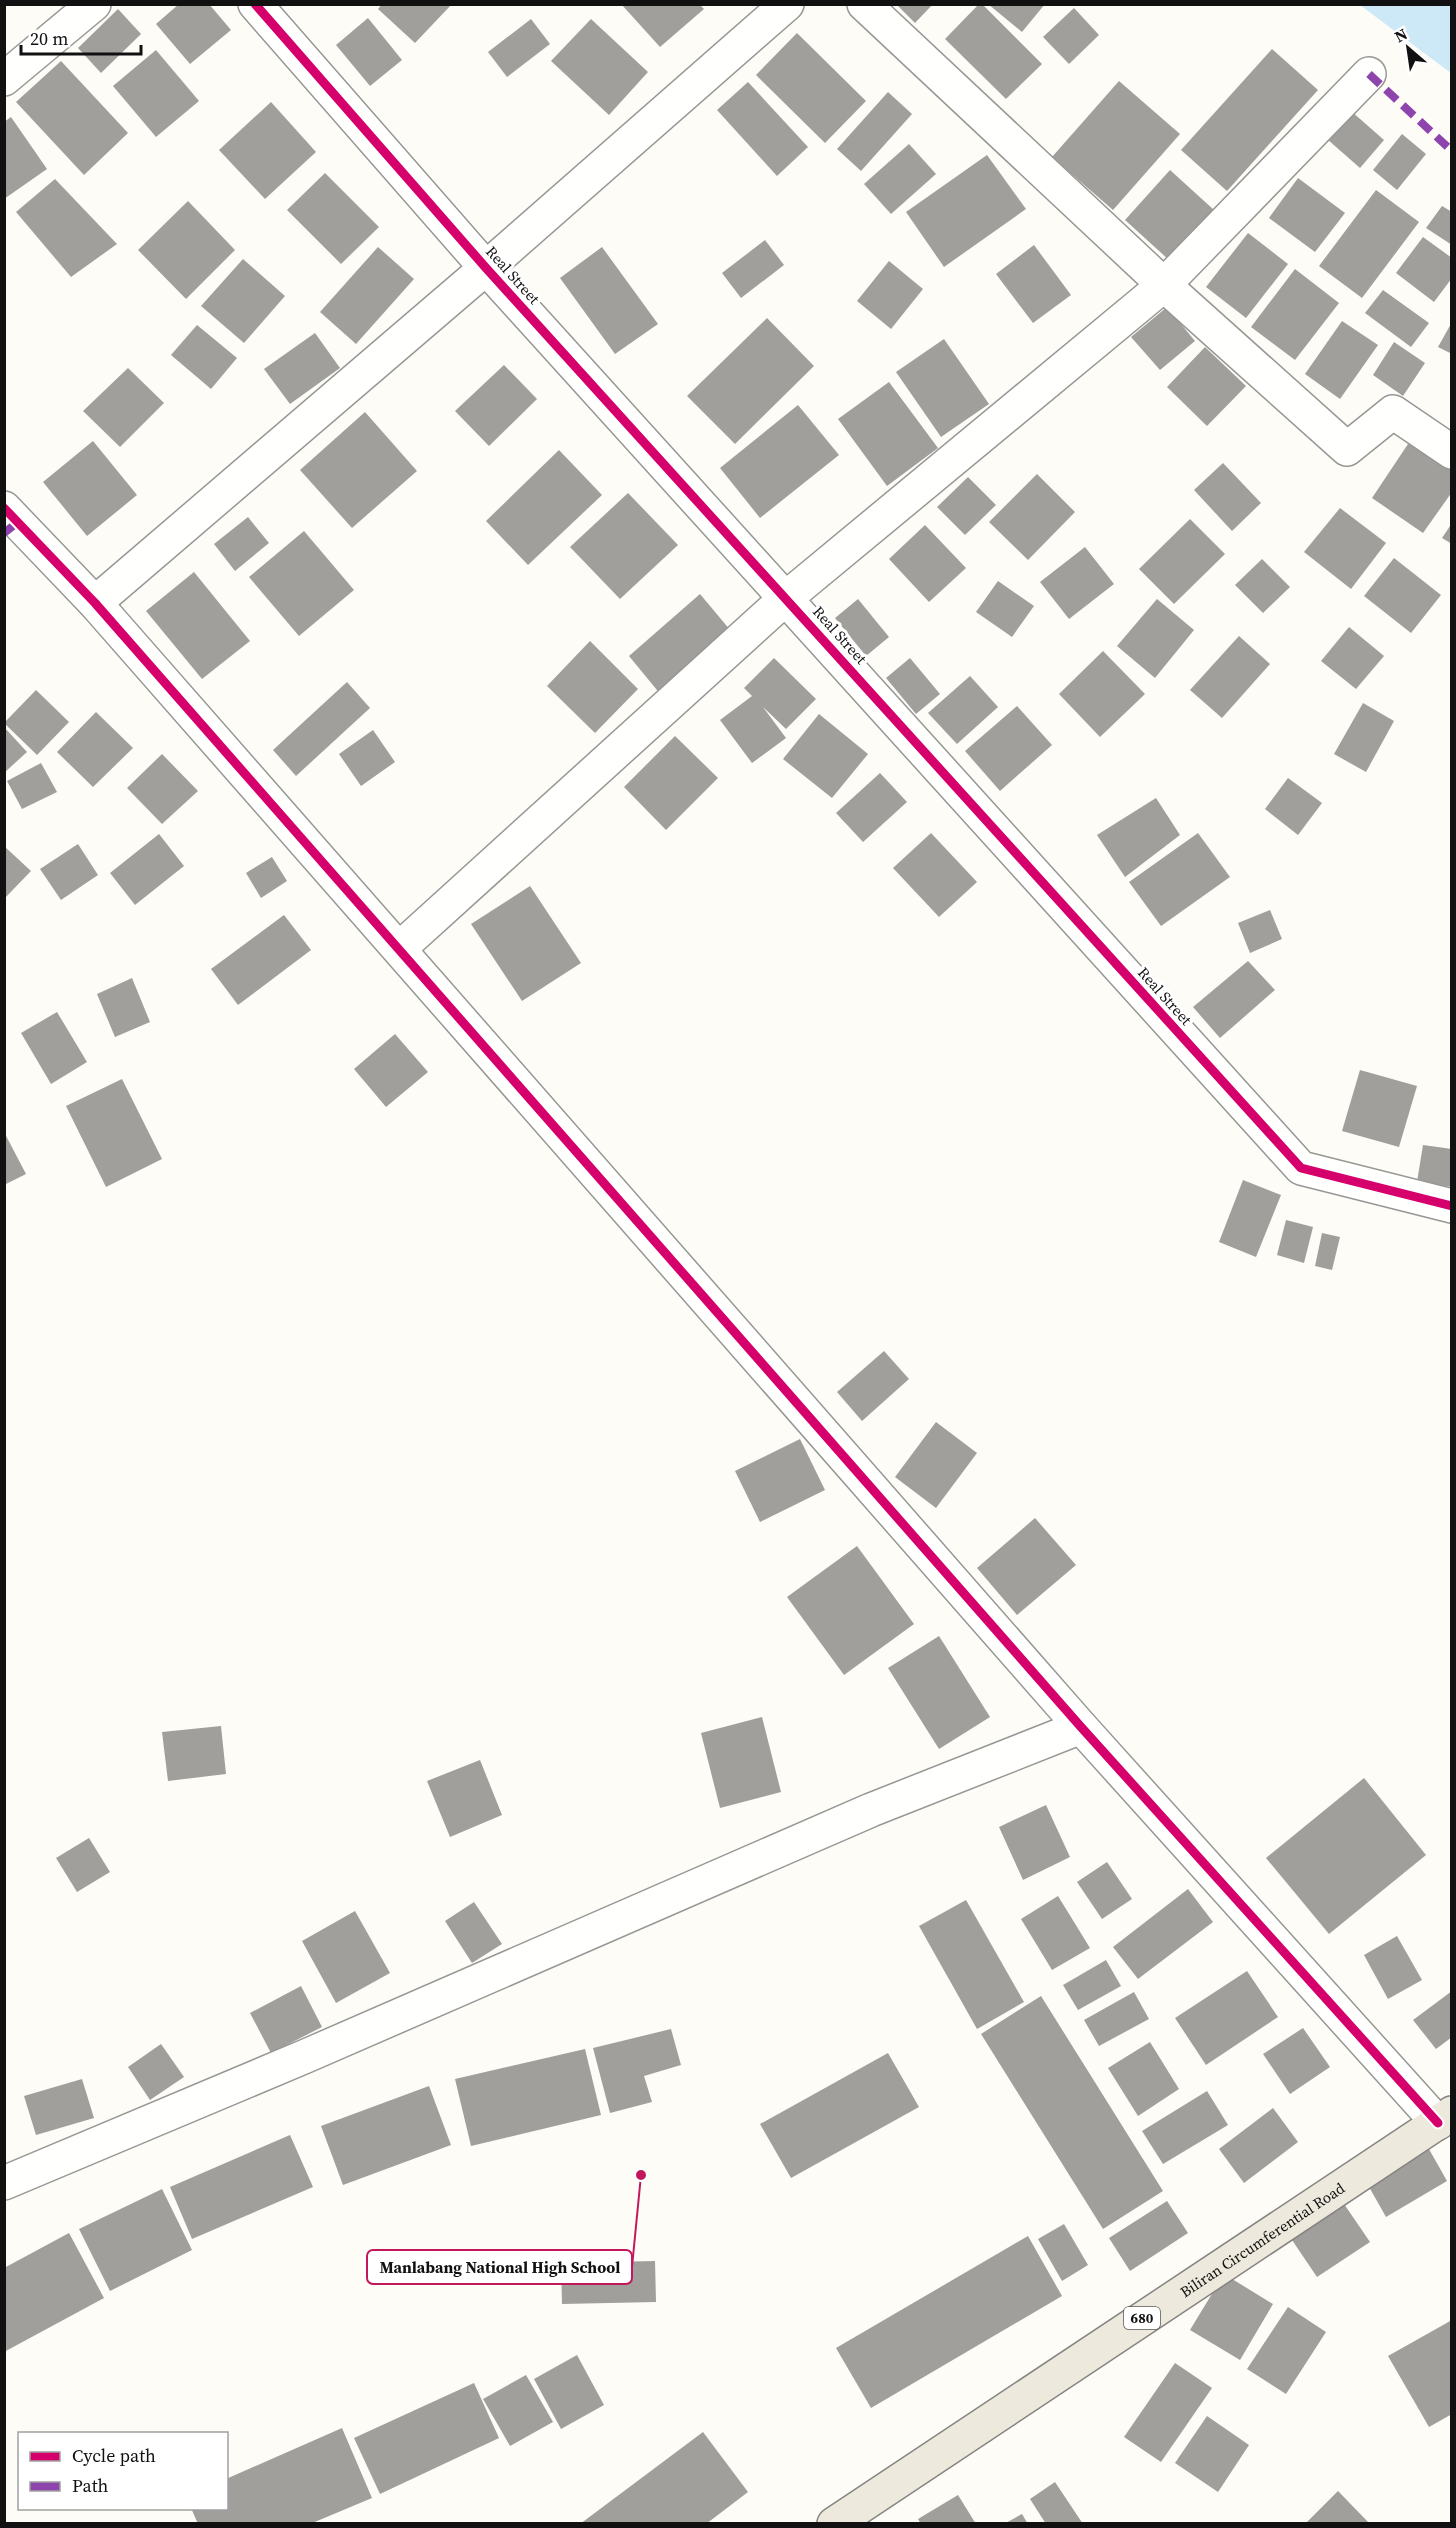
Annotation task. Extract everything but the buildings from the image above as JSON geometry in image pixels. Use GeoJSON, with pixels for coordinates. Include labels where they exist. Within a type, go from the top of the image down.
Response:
{"type":"FeatureCollection","features":[{"type":"Feature","properties":{"kind":"main road","name":"Biliran Circumferential Road"},"geometry":{"type":"LineString","coordinates":[[834,2523],[1445,2118]]}},
{"type":"Feature","properties":{"kind":"street"},"geometry":{"type":"LineString","coordinates":[[4,79],[94,4]]}},
{"type":"Feature","properties":{"kind":"street","name":"Real Street"},"geometry":{"type":"LineString","coordinates":[[255,4],[486,268],[1301,1168],[1452,1206]]}},
{"type":"Feature","properties":{"kind":"street"},"geometry":{"type":"LineString","coordinates":[[95,603],[486,268],[787,4]]}},
{"type":"Feature","properties":{"kind":"street"},"geometry":{"type":"LineString","coordinates":[[864,4],[1164,285],[1347,449],[1393,412],[1452,452]]}},
{"type":"Feature","properties":{"kind":"street"},"geometry":{"type":"LineString","coordinates":[[399,949],[786,598],[1164,285],[1369,74]]}},
{"type":"Feature","properties":{"kind":"street"},"geometry":{"type":"LineString","coordinates":[[4,508],[95,603],[1081,1727],[1445,2118]]}},
{"type":"Feature","properties":{"kind":"street"},"geometry":{"type":"LineString","coordinates":[[4,2183],[306,2056],[871,1810],[1081,1727]]}},
{"type":"Feature","properties":{"kind":"water"},"geometry":{"type":"Polygon","coordinates":[[[1360,5],[1451,5],[1451,73],[1360,5]]]}},
{"type":"Feature","properties":{"kind":"marked path"},"geometry":{"type":"LineString","coordinates":[[1369,74],[1452,151]]}},
{"type":"Feature","properties":{"kind":"marked path"},"geometry":{"type":"LineString","coordinates":[[4,533],[18,522]]}},
{"type":"Feature","properties":{"kind":"cycle path"},"geometry":{"type":"LineString","coordinates":[[255,4],[486,268],[1301,1168],[1452,1206]]}},
{"type":"Feature","properties":{"kind":"cycle path"},"geometry":{"type":"LineString","coordinates":[[4,508],[95,603],[1081,1727],[1438,2123]]}},
{"type":"Feature","properties":{"kind":"place","name":"Manlabang National High School"},"geometry":{"type":"Point","coordinates":[641,2175]}}]}
